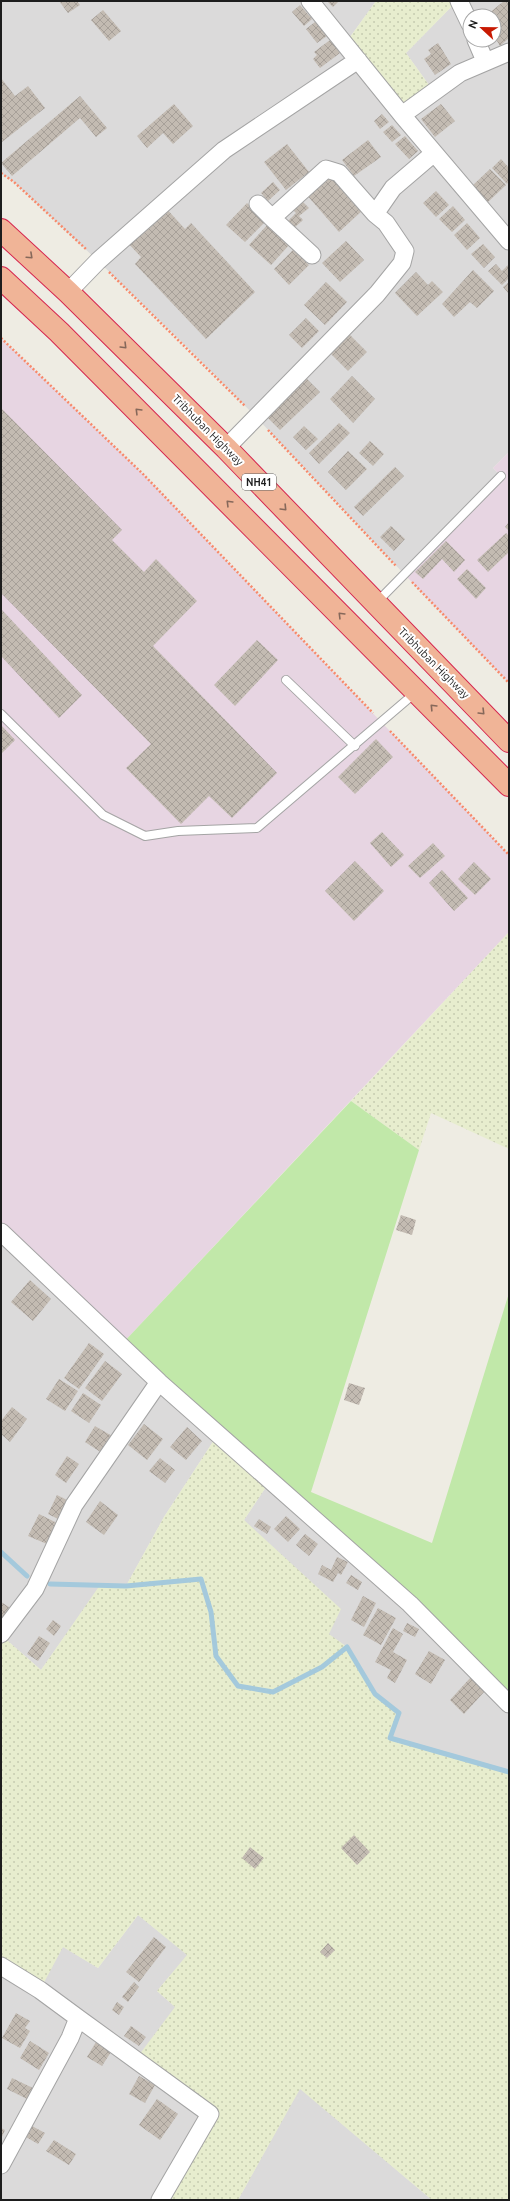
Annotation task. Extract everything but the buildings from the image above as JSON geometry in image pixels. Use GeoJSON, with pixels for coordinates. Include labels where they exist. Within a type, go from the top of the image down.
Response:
{"type":"FeatureCollection","features":[{"type":"Feature","properties":{"kind":"highway","name":"Tribhuban Highway"},"geometry":{"type":"LineString","coordinates":[[1,230],[68,292],[226,448],[375,604],[509,740]]}},
{"type":"Feature","properties":{"kind":"highway"},"geometry":{"type":"LineString","coordinates":[[1,278],[59,332],[418,691],[509,785]]}},
{"type":"Feature","properties":{"kind":"street"},"geometry":{"type":"LineString","coordinates":[[310,1],[402,115],[509,241]]}},
{"type":"Feature","properties":{"kind":"street"},"geometry":{"type":"LineString","coordinates":[[479,48],[485,61]]}},
{"type":"Feature","properties":{"kind":"street"},"geometry":{"type":"LineString","coordinates":[[402,115],[460,73],[509,52]]}},
{"type":"Feature","properties":{"kind":"street"},"geometry":{"type":"LineString","coordinates":[[68,292],[98,261],[224,150],[358,60]]}},
{"type":"Feature","properties":{"kind":"street"},"geometry":{"type":"LineString","coordinates":[[376,214],[393,188],[434,153]]}},
{"type":"Feature","properties":{"kind":"street"},"geometry":{"type":"LineString","coordinates":[[226,448],[377,294],[402,263],[405,251],[386,223],[339,173],[326,169],[272,218]]}},
{"type":"Feature","properties":{"kind":"street"},"geometry":{"type":"LineString","coordinates":[[258,204],[312,255]]}},
{"type":"Feature","properties":{"kind":"street"},"geometry":{"type":"LineString","coordinates":[[1,1232],[159,1382],[410,1604],[509,1704]]}},
{"type":"Feature","properties":{"kind":"street"},"geometry":{"type":"LineString","coordinates":[[1,1634],[35,1588],[74,1505],[159,1382]]}},
{"type":"Feature","properties":{"kind":"street"},"geometry":{"type":"LineString","coordinates":[[1,1966],[40,1990],[210,2114],[160,2200]]}},
{"type":"Feature","properties":{"kind":"street"},"geometry":{"type":"LineString","coordinates":[[1,2165],[67,2044],[78,2018]]}},
{"type":"Feature","properties":{"kind":"lane"},"geometry":{"type":"LineString","coordinates":[[375,604],[501,476]]}},
{"type":"Feature","properties":{"kind":"lane"},"geometry":{"type":"LineString","coordinates":[[286,680],[355,746]]}},
{"type":"Feature","properties":{"kind":"lane"},"geometry":{"type":"LineString","coordinates":[[1,714],[103,815],[144,836],[178,831],[257,828],[418,691]]}},
{"type":"Feature","properties":{"kind":"path"},"geometry":{"type":"LineString","coordinates":[[1,338],[143,474],[509,854]]}},
{"type":"Feature","properties":{"kind":"shaded area"},"geometry":{"type":"Polygon","coordinates":[[[1,1],[376,1],[345,44],[434,92],[406,53],[457,1],[509,1],[509,452],[493,468],[501,476],[405,575],[256,417],[192,352],[14,182],[1,173],[1,1]]]}},
{"type":"Feature","properties":{"kind":"shaded area"},"geometry":{"type":"Polygon","coordinates":[[[1,338],[143,474],[509,855],[509,932],[121,1345],[1,1232],[1,338]]]}},
{"type":"Feature","properties":{"kind":"shaded area"},"geometry":{"type":"Polygon","coordinates":[[[509,452],[509,683],[405,575],[501,476],[493,468],[509,452]]]}},
{"type":"Feature","properties":{"kind":"shaded area"},"geometry":{"type":"Polygon","coordinates":[[[1,1232],[218,1434],[164,1517],[126,1586],[100,1586],[41,1670],[1,1635],[1,1232]]]}},
{"type":"Feature","properties":{"kind":"shaded area"},"geometry":{"type":"Polygon","coordinates":[[[270,1481],[509,1704],[509,1772],[390,1738],[399,1713],[375,1694],[347,1647],[328,1634],[244,1520],[270,1481]]]}},
{"type":"Feature","properties":{"kind":"shaded area"},"geometry":{"type":"Polygon","coordinates":[[[138,1915],[188,1955],[157,1991],[175,2007],[210,2114],[160,2200],[1,2200],[1,1966],[64,1947],[98,1968],[138,1915]]]}},
{"type":"Feature","properties":{"kind":"shaded area"},"geometry":{"type":"Polygon","coordinates":[[[300,2088],[432,2200],[238,2200],[300,2088]]]}},
{"type":"Feature","properties":{"kind":"green space"},"geometry":{"type":"Polygon","coordinates":[[[376,1],[457,1],[406,53],[434,92],[402,115],[345,44],[376,1]]]}},
{"type":"Feature","properties":{"kind":"green space"},"geometry":{"type":"Polygon","coordinates":[[[509,932],[509,1149],[431,1113],[419,1150],[351,1101],[509,932]]]}},
{"type":"Feature","properties":{"kind":"green space"},"geometry":{"type":"Polygon","coordinates":[[[351,1101],[419,1150],[311,1492],[432,1543],[509,1293],[509,1706],[121,1345],[351,1101]]]}},
{"type":"Feature","properties":{"kind":"green space"},"geometry":{"type":"Polygon","coordinates":[[[218,1434],[270,1481],[244,1520],[341,1609],[329,1634],[347,1647],[375,1694],[399,1713],[391,1738],[509,1772],[509,2200],[432,2200],[300,2089],[238,2200],[160,2200],[210,2114],[136,2059],[175,2007],[157,1991],[187,1955],[138,1915],[98,1968],[63,1947],[40,1990],[1,1966],[1,1635],[41,1670],[100,1585],[126,1586],[164,1517],[218,1434]]]}},
{"type":"Feature","properties":{"kind":"waterway"},"geometry":{"type":"LineString","coordinates":[[1,1552],[27,1576]]}},
{"type":"Feature","properties":{"kind":"waterway"},"geometry":{"type":"LineString","coordinates":[[50,1584],[126,1586],[201,1579],[211,1612],[216,1656],[238,1686],[273,1692],[322,1667],[347,1647],[375,1694],[399,1713],[390,1738],[509,1772]]}}]}
